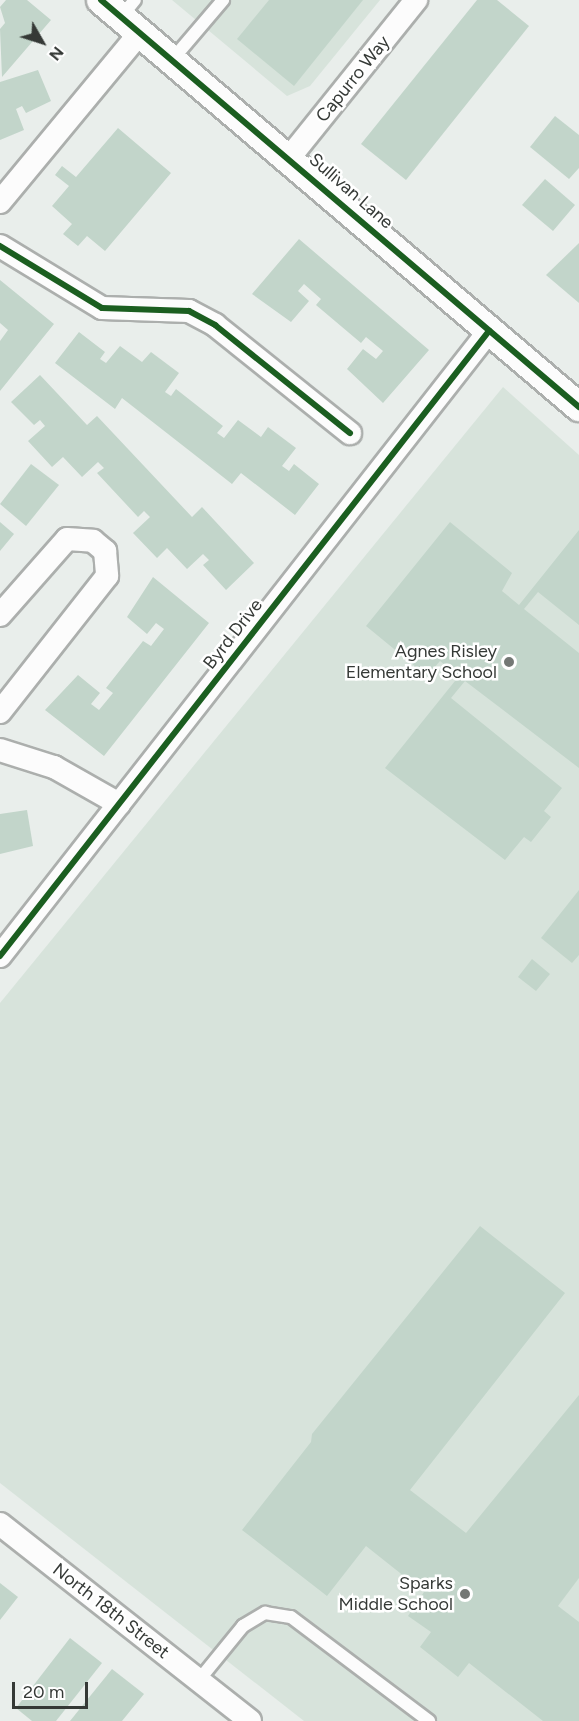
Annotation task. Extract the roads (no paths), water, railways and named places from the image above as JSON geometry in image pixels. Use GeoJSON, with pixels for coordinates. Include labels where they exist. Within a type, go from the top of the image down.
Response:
{"type":"FeatureCollection","features":[{"type":"Feature","properties":{"kind":"street","name":"Capurro Way"},"geometry":{"type":"LineString","coordinates":[[289,158],[416,0]]}},
{"type":"Feature","properties":{"kind":"street","name":"Sullivan Lane"},"geometry":{"type":"LineString","coordinates":[[124,13],[172,60],[579,407]]}},
{"type":"Feature","properties":{"kind":"street"},"geometry":{"type":"LineString","coordinates":[[0,202],[124,13]]}},
{"type":"Feature","properties":{"kind":"street"},"geometry":{"type":"LineString","coordinates":[[0,246],[102,308],[189,311],[216,324],[350,433]]}},
{"type":"Feature","properties":{"kind":"street","name":"Byrd Drive"},"geometry":{"type":"LineString","coordinates":[[0,956],[489,331]]}},
{"type":"Feature","properties":{"kind":"street"},"geometry":{"type":"LineString","coordinates":[[0,615],[56,545],[79,537],[105,551],[107,576],[0,712]]}},
{"type":"Feature","properties":{"kind":"street"},"geometry":{"type":"LineString","coordinates":[[0,750],[54,767],[119,804]]}},
{"type":"Feature","properties":{"kind":"street","name":"North 18th Street"},"geometry":{"type":"LineString","coordinates":[[0,1524],[250,1721]]}},
{"type":"Feature","properties":{"kind":"lane"},"geometry":{"type":"LineString","coordinates":[[172,60],[223,0]]}},
{"type":"Feature","properties":{"kind":"lane"},"geometry":{"type":"LineString","coordinates":[[199,1680],[243,1626],[265,1612],[291,1617],[429,1721]]}},
{"type":"Feature","properties":{"kind":"place","name":"Agnes Risley Elementary School"},"geometry":{"type":"Point","coordinates":[509,662]}},
{"type":"Feature","properties":{"kind":"place","name":"Sparks Middle School"},"geometry":{"type":"Point","coordinates":[465,1594]}}]}
